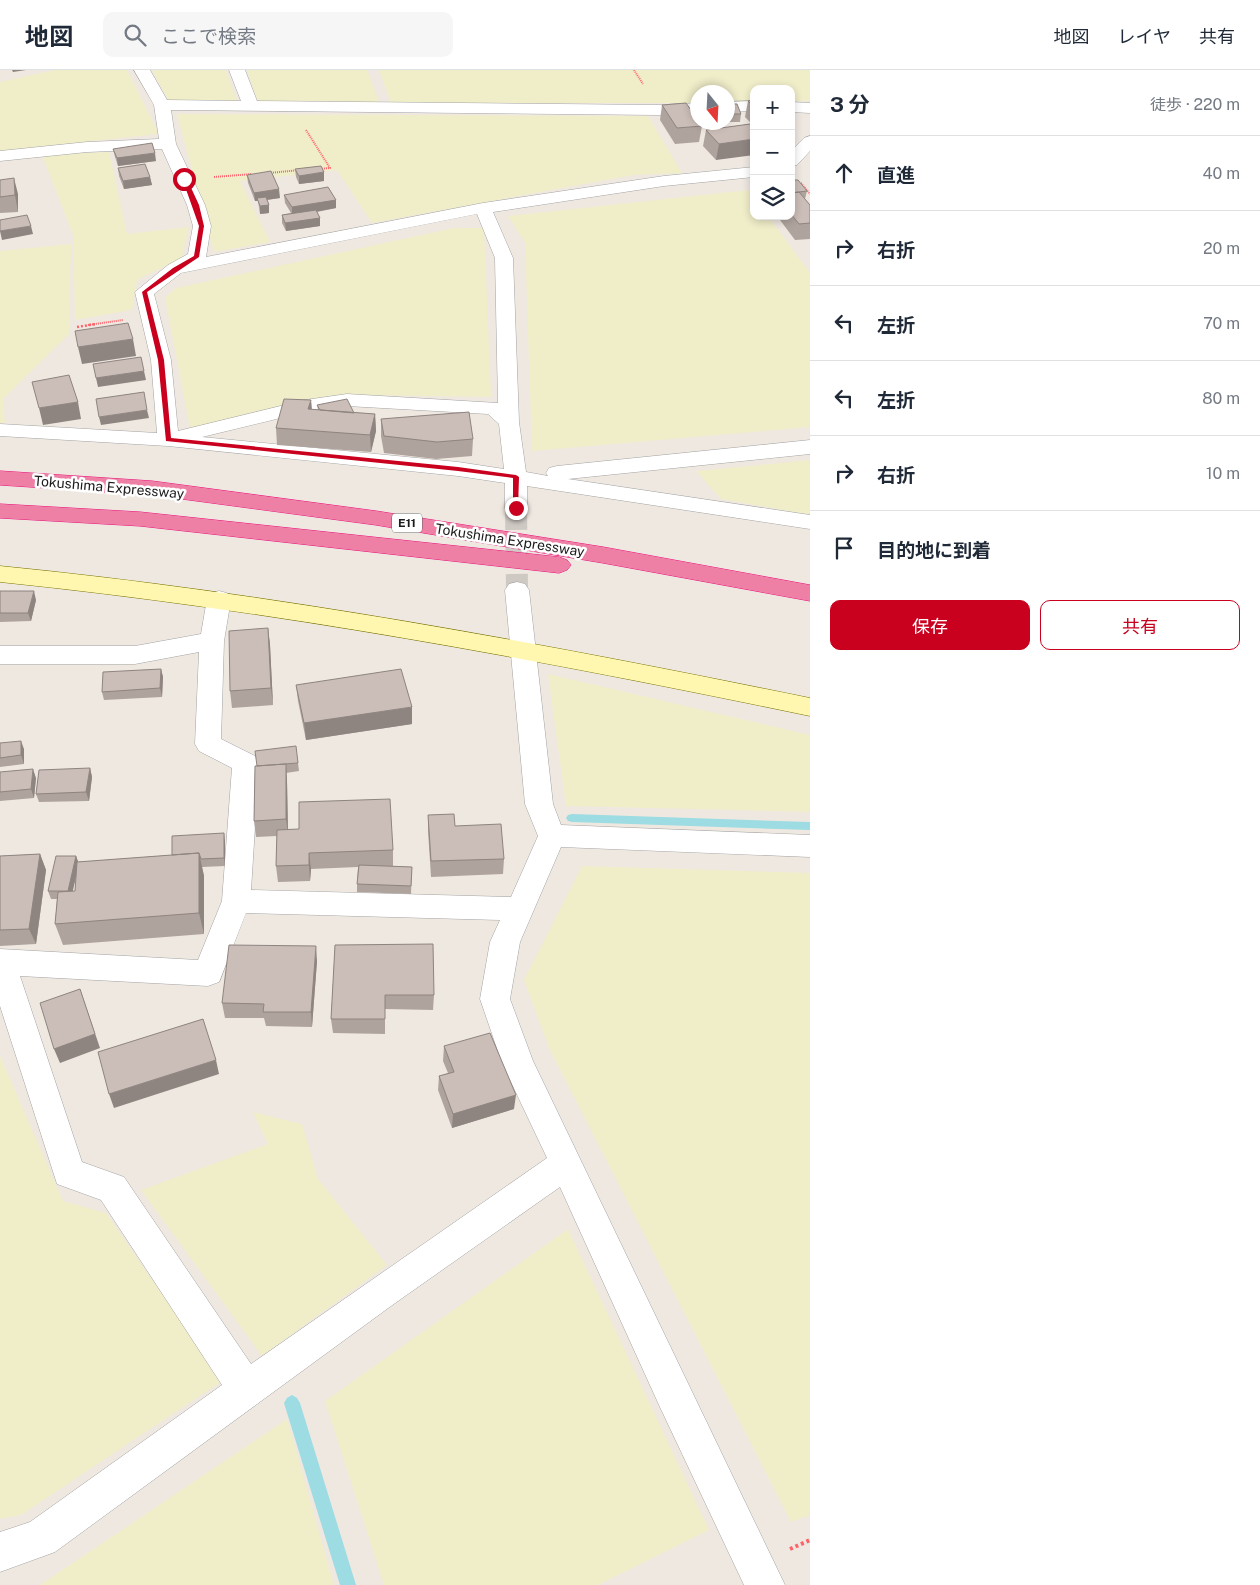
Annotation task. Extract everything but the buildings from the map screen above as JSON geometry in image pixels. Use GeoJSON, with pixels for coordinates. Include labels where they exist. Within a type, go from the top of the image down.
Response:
{"type":"FeatureCollection","features":[{"type":"Feature","properties":{"kind":"highway","name":"Tokushima Expressway"},"geometry":{"type":"LineString","coordinates":[[0,478],[152,488],[376,518],[603,555],[810,593]]}},
{"type":"Feature","properties":{"kind":"highway","name":"Tokushima Expressway"},"geometry":{"type":"LineString","coordinates":[[0,511],[140,519],[364,543],[600,570],[810,601]]}},
{"type":"Feature","properties":{"kind":"street"},"geometry":{"type":"LineString","coordinates":[[142,70],[162,105],[168,144],[196,205],[202,226],[196,257],[175,269],[144,292],[161,360],[168,440]]}},
{"type":"Feature","properties":{"kind":"street"},"geometry":{"type":"LineString","coordinates":[[237,70],[251,106]]}},
{"type":"Feature","properties":{"kind":"street"},"geometry":{"type":"LineString","coordinates":[[162,105],[659,110],[690,108]]}},
{"type":"Feature","properties":{"kind":"street"},"geometry":{"type":"LineString","coordinates":[[735,107],[750,106]]}},
{"type":"Feature","properties":{"kind":"street"},"geometry":{"type":"LineString","coordinates":[[795,107],[810,108]]}},
{"type":"Feature","properties":{"kind":"street"},"geometry":{"type":"LineString","coordinates":[[795,156],[810,141]]}},
{"type":"Feature","properties":{"kind":"street"},"geometry":{"type":"LineString","coordinates":[[0,156],[87,147],[168,144]]}},
{"type":"Feature","properties":{"kind":"street"},"geometry":{"type":"LineString","coordinates":[[175,269],[483,208],[664,181],[750,172]]}},
{"type":"Feature","properties":{"kind":"street"},"geometry":{"type":"LineString","coordinates":[[483,208],[504,258],[509,422],[516,477],[516,508]]}},
{"type":"Feature","properties":{"kind":"street"},"geometry":{"type":"LineString","coordinates":[[168,440],[220,424],[305,406],[347,400],[494,408],[509,422]]}},
{"type":"Feature","properties":{"kind":"street"},"geometry":{"type":"LineString","coordinates":[[0,430],[168,440],[458,469],[810,522]]}},
{"type":"Feature","properties":{"kind":"street"},"geometry":{"type":"LineString","coordinates":[[516,477],[810,447]]}},
{"type":"Feature","properties":{"kind":"street"},"geometry":{"type":"LineString","coordinates":[[0,574],[218,599],[334,616],[622,667],[810,707]]}},
{"type":"Feature","properties":{"kind":"street"},"geometry":{"type":"LineString","coordinates":[[517,590],[539,804],[552,836],[505,942],[495,999],[518,1063],[672,1392],[765,1585]]}},
{"type":"Feature","properties":{"kind":"street"},"geometry":{"type":"LineString","coordinates":[[218,599],[212,641],[208,744],[246,763],[236,901],[208,973],[1,962],[69,1173],[112,1188],[247,1390]]}},
{"type":"Feature","properties":{"kind":"street"},"geometry":{"type":"LineString","coordinates":[[0,655],[118,656],[212,641]]}},
{"type":"Feature","properties":{"kind":"street"},"geometry":{"type":"LineString","coordinates":[[552,836],[810,846]]}},
{"type":"Feature","properties":{"kind":"street"},"geometry":{"type":"LineString","coordinates":[[236,901],[520,908]]}},
{"type":"Feature","properties":{"kind":"street"},"geometry":{"type":"LineString","coordinates":[[0,1552],[41,1538],[379,1294],[566,1164]]}},
{"type":"Feature","properties":{"kind":"path"},"geometry":{"type":"LineString","coordinates":[[291,107],[330,168],[311,169]]}},
{"type":"Feature","properties":{"kind":"path"},"geometry":{"type":"LineString","coordinates":[[262,173],[301,170]]}},
{"type":"Feature","properties":{"kind":"path"},"geometry":{"type":"LineString","coordinates":[[184,179],[252,174]]}},
{"type":"Feature","properties":{"kind":"path"},"geometry":{"type":"LineString","coordinates":[[77,327],[150,316]]}},
{"type":"Feature","properties":{"kind":"shaded area"},"geometry":{"type":"Polygon","coordinates":[[[55,70],[127,70],[159,134],[0,151],[0,82],[55,70]]]}},
{"type":"Feature","properties":{"kind":"shaded area"},"geometry":{"type":"Polygon","coordinates":[[[152,70],[226,70],[237,101],[168,100],[152,70]]]}},
{"type":"Feature","properties":{"kind":"shaded area"},"geometry":{"type":"Polygon","coordinates":[[[247,70],[367,70],[379,103],[258,103],[247,70]]]}},
{"type":"Feature","properties":{"kind":"shaded area"},"geometry":{"type":"Polygon","coordinates":[[[379,70],[810,70],[810,101],[795,101],[795,85],[750,85],[750,102],[735,102],[735,85],[690,85],[690,103],[391,103],[379,70]]]}},
{"type":"Feature","properties":{"kind":"shaded area"},"geometry":{"type":"Polygon","coordinates":[[[177,114],[648,116],[682,173],[634,175],[372,223],[337,170],[240,181],[270,242],[214,252],[177,114]]]}},
{"type":"Feature","properties":{"kind":"shaded area"},"geometry":{"type":"Polygon","coordinates":[[[109,152],[127,234],[189,227],[182,258],[137,280],[132,310],[75,320],[73,235],[42,155],[109,152]]]}},
{"type":"Feature","properties":{"kind":"shaded area"},"geometry":{"type":"Polygon","coordinates":[[[749,190],[750,220],[771,220],[810,273],[810,427],[532,451],[525,243],[508,216],[749,190]]]}},
{"type":"Feature","properties":{"kind":"shaded area"},"geometry":{"type":"Polygon","coordinates":[[[454,228],[484,228],[491,397],[355,395],[190,428],[165,298],[176,288],[454,228]]]}},
{"type":"Feature","properties":{"kind":"shaded area"},"geometry":{"type":"Polygon","coordinates":[[[71,244],[69,334],[3,399],[5,423],[0,423],[0,251],[71,244]]]}},
{"type":"Feature","properties":{"kind":"shaded area"},"geometry":{"type":"Polygon","coordinates":[[[810,460],[810,515],[721,499],[696,471],[810,460]]]}},
{"type":"Feature","properties":{"kind":"shaded area"},"geometry":{"type":"Polygon","coordinates":[[[548,674],[810,735],[810,812],[566,806],[548,674]]]}},
{"type":"Feature","properties":{"kind":"shaded area"},"geometry":{"type":"Polygon","coordinates":[[[582,866],[810,873],[810,1515],[791,1522],[549,1048],[524,980],[582,866]]]}},
{"type":"Feature","properties":{"kind":"shaded area"},"geometry":{"type":"Polygon","coordinates":[[[0,1056],[63,1201],[106,1213],[222,1381],[21,1515],[0,1519],[0,1056]]]}},
{"type":"Feature","properties":{"kind":"shaded area"},"geometry":{"type":"Polygon","coordinates":[[[253,1112],[302,1124],[318,1179],[387,1265],[262,1356],[141,1190],[268,1144],[253,1112]]]}},
{"type":"Feature","properties":{"kind":"shaded area"},"geometry":{"type":"Polygon","coordinates":[[[568,1229],[709,1530],[598,1585],[384,1585],[325,1401],[568,1229]]]}},
{"type":"Feature","properties":{"kind":"shaded area"},"geometry":{"type":"Polygon","coordinates":[[[287,1419],[334,1585],[40,1585],[287,1419]]]}},
{"type":"Feature","properties":{"kind":"waterway"},"geometry":{"type":"LineString","coordinates":[[572,818],[810,826]]}},
{"type":"Feature","properties":{"kind":"waterway"},"geometry":{"type":"LineString","coordinates":[[292,1403],[348,1585]]}},
{"type":"Feature","properties":{"kind":"tunnel"},"geometry":{"type":"LineString","coordinates":[[516,508],[517,590]]}},
{"type":"Feature","properties":{"kind":"route"},"geometry":{"type":"LineString","coordinates":[[184,179],[196,205],[202,226],[196,257],[175,269],[144,292],[161,360],[168,440],[458,469],[516,477],[516,508]]}}]}
